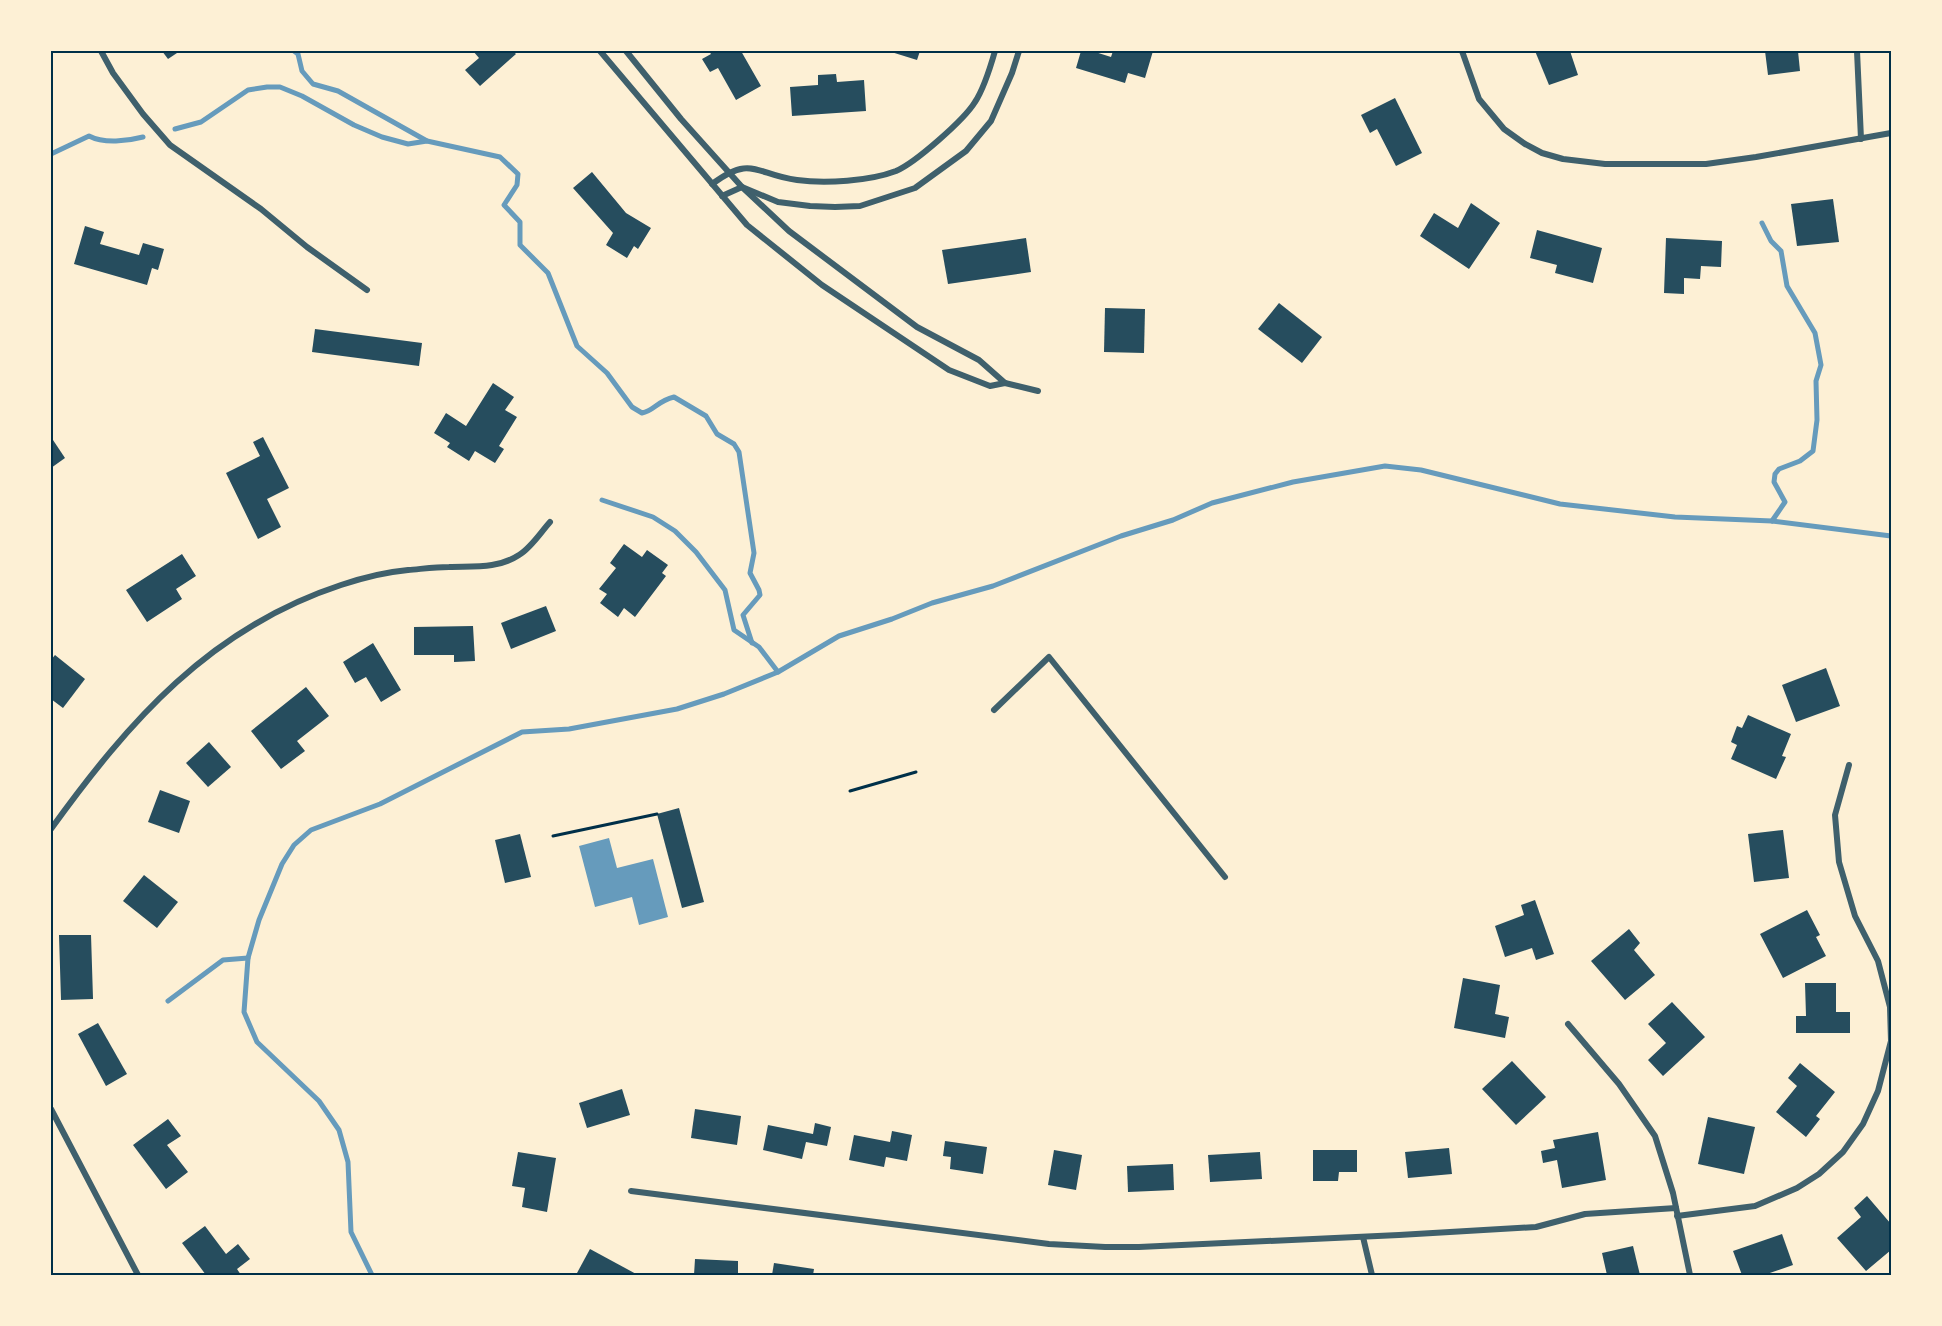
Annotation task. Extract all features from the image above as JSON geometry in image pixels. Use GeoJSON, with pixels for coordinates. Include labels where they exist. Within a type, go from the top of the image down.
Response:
{"type":"FeatureCollection","features":[{"type":"Feature","properties":{"kind":"street"},"geometry":{"type":"LineString","coordinates":[[100,51],[142,114],[170,145],[252,203],[307,247],[367,290]]}},
{"type":"Feature","properties":{"kind":"street"},"geometry":{"type":"LineString","coordinates":[[600,51],[747,225],[822,285],[949,370],[990,386],[1005,382]]}},
{"type":"Feature","properties":{"kind":"street"},"geometry":{"type":"LineString","coordinates":[[626,51],[728,172],[789,231],[917,327],[979,360],[1005,382],[1038,391]]}},
{"type":"Feature","properties":{"kind":"street"},"geometry":{"type":"LineString","coordinates":[[712,184],[728,172],[745,167],[796,180],[848,182],[897,171],[943,137],[975,102],[995,51]]}},
{"type":"Feature","properties":{"kind":"street"},"geometry":{"type":"LineString","coordinates":[[722,196],[742,187],[778,202],[810,206],[860,206],[915,188],[966,151],[991,121],[1019,51]]}},
{"type":"Feature","properties":{"kind":"street"},"geometry":{"type":"LineString","coordinates":[[1462,51],[1479,99],[1504,129],[1542,153],[1563,159],[1605,164],[1706,164],[1756,158],[1891,134]]}},
{"type":"Feature","properties":{"kind":"street"},"geometry":{"type":"LineString","coordinates":[[1857,51],[1861,139]]}},
{"type":"Feature","properties":{"kind":"street"},"geometry":{"type":"LineString","coordinates":[[51,829],[121,738],[157,699],[217,649],[260,621],[299,601],[363,579],[405,570],[484,567],[499,564],[520,555],[550,522]]}},
{"type":"Feature","properties":{"kind":"street"},"geometry":{"type":"LineString","coordinates":[[994,710],[1049,657],[1225,877]]}},
{"type":"Feature","properties":{"kind":"street"},"geometry":{"type":"LineString","coordinates":[[1677,1216],[1755,1206],[1797,1188],[1819,1174],[1843,1152],[1863,1124],[1878,1091],[1891,1041],[1890,1007],[1878,961],[1855,915],[1839,862],[1835,815],[1849,765]]}},
{"type":"Feature","properties":{"kind":"street"},"geometry":{"type":"LineString","coordinates":[[1568,1024],[1619,1084],[1654,1136],[1669,1179],[1690,1275]]}},
{"type":"Feature","properties":{"kind":"street"},"geometry":{"type":"LineString","coordinates":[[51,1109],[138,1275]]}},
{"type":"Feature","properties":{"kind":"street"},"geometry":{"type":"LineString","coordinates":[[631,1191],[1049,1244],[1106,1247],[1363,1237],[1536,1227],[1585,1214],[1676,1208]]}},
{"type":"Feature","properties":{"kind":"street"},"geometry":{"type":"LineString","coordinates":[[1363,1237],[1372,1275]]}},
{"type":"Feature","properties":{"kind":"path"},"geometry":{"type":"LineString","coordinates":[[850,791],[916,772]]}},
{"type":"Feature","properties":{"kind":"path"},"geometry":{"type":"LineString","coordinates":[[553,836],[657,814]]}},
{"type":"Feature","properties":{"kind":"water"},"geometry":{"type":"Polygon","coordinates":[[[609,838],[617,868],[653,859],[668,917],[639,925],[632,897],[595,907],[579,846],[609,838]]]}},
{"type":"Feature","properties":{"kind":"building"},"geometry":{"type":"Polygon","coordinates":[[[162,51],[180,51],[168,59],[162,51]]]}},
{"type":"Feature","properties":{"kind":"building"},"geometry":{"type":"Polygon","coordinates":[[[473,51],[513,51],[516,54],[480,86],[465,70],[479,58],[473,51]]]}},
{"type":"Feature","properties":{"kind":"building"},"geometry":{"type":"Polygon","coordinates":[[[709,51],[741,51],[761,86],[736,100],[718,68],[710,72],[702,59],[711,54],[709,51]]]}},
{"type":"Feature","properties":{"kind":"building"},"geometry":{"type":"Polygon","coordinates":[[[888,51],[920,51],[917,60],[888,51]]]}},
{"type":"Feature","properties":{"kind":"building"},"geometry":{"type":"Polygon","coordinates":[[[1081,51],[1092,51],[1111,57],[1113,51],[1153,51],[1145,78],[1128,73],[1125,83],[1076,68],[1081,51]]]}},
{"type":"Feature","properties":{"kind":"building"},"geometry":{"type":"Polygon","coordinates":[[[1535,51],[1570,51],[1578,75],[1549,85],[1535,51]]]}},
{"type":"Feature","properties":{"kind":"building"},"geometry":{"type":"Polygon","coordinates":[[[1765,51],[1798,51],[1800,71],[1768,75],[1765,51]]]}},
{"type":"Feature","properties":{"kind":"building"},"geometry":{"type":"Polygon","coordinates":[[[836,74],[837,82],[864,80],[866,111],[792,116],[790,87],[818,85],[818,75],[836,74]]]}},
{"type":"Feature","properties":{"kind":"building"},"geometry":{"type":"Polygon","coordinates":[[[1395,98],[1422,153],[1396,166],[1377,129],[1370,133],[1361,115],[1395,98]]]}},
{"type":"Feature","properties":{"kind":"building"},"geometry":{"type":"Polygon","coordinates":[[[592,172],[626,213],[651,228],[638,249],[634,246],[627,258],[606,245],[613,233],[573,188],[592,172]]]}},
{"type":"Feature","properties":{"kind":"building"},"geometry":{"type":"Polygon","coordinates":[[[1833,199],[1839,242],[1797,246],[1791,204],[1833,199]]]}},
{"type":"Feature","properties":{"kind":"building"},"geometry":{"type":"Polygon","coordinates":[[[1471,203],[1500,223],[1469,269],[1420,236],[1434,213],[1458,228],[1471,203]]]}},
{"type":"Feature","properties":{"kind":"building"},"geometry":{"type":"Polygon","coordinates":[[[85,226],[104,232],[100,244],[139,255],[143,243],[164,249],[158,270],[152,268],[147,285],[74,264],[85,226]]]}},
{"type":"Feature","properties":{"kind":"building"},"geometry":{"type":"Polygon","coordinates":[[[1537,230],[1602,248],[1593,283],[1555,273],[1557,265],[1530,258],[1537,230]]]}},
{"type":"Feature","properties":{"kind":"building"},"geometry":{"type":"Polygon","coordinates":[[[1026,238],[1031,272],[948,284],[942,250],[1026,238]]]}},
{"type":"Feature","properties":{"kind":"building"},"geometry":{"type":"Polygon","coordinates":[[[1666,238],[1722,241],[1721,267],[1701,266],[1700,279],[1684,278],[1684,294],[1664,293],[1666,238]]]}},
{"type":"Feature","properties":{"kind":"building"},"geometry":{"type":"Polygon","coordinates":[[[1279,303],[1322,337],[1302,363],[1258,329],[1279,303]]]}},
{"type":"Feature","properties":{"kind":"building"},"geometry":{"type":"Polygon","coordinates":[[[1105,308],[1145,309],[1144,353],[1104,352],[1105,308]]]}},
{"type":"Feature","properties":{"kind":"building"},"geometry":{"type":"Polygon","coordinates":[[[315,329],[422,343],[419,366],[312,352],[315,329]]]}},
{"type":"Feature","properties":{"kind":"building"},"geometry":{"type":"Polygon","coordinates":[[[493,383],[514,397],[505,410],[517,417],[499,446],[504,449],[495,463],[475,451],[469,461],[447,447],[450,443],[434,433],[446,413],[466,426],[493,383]]]}},
{"type":"Feature","properties":{"kind":"building"},"geometry":{"type":"Polygon","coordinates":[[[51,437],[65,458],[51,468],[51,437]]]}},
{"type":"Feature","properties":{"kind":"building"},"geometry":{"type":"Polygon","coordinates":[[[263,437],[289,488],[267,499],[281,527],[258,539],[226,473],[260,456],[253,442],[263,437]]]}},
{"type":"Feature","properties":{"kind":"building"},"geometry":{"type":"Polygon","coordinates":[[[624,544],[642,557],[647,550],[668,565],[662,573],[666,576],[635,617],[624,608],[618,617],[600,603],[607,594],[599,589],[616,568],[610,563],[624,544]]]}},
{"type":"Feature","properties":{"kind":"building"},"geometry":{"type":"Polygon","coordinates":[[[182,554],[196,576],[176,589],[182,599],[147,622],[126,590],[182,554]]]}},
{"type":"Feature","properties":{"kind":"building"},"geometry":{"type":"Polygon","coordinates":[[[546,606],[556,631],[511,649],[501,623],[546,606]]]}},
{"type":"Feature","properties":{"kind":"building"},"geometry":{"type":"Polygon","coordinates":[[[473,626],[475,661],[454,662],[454,655],[414,655],[414,627],[473,626]]]}},
{"type":"Feature","properties":{"kind":"building"},"geometry":{"type":"Polygon","coordinates":[[[373,643],[401,690],[381,702],[366,677],[355,683],[343,662],[373,643]]]}},
{"type":"Feature","properties":{"kind":"building"},"geometry":{"type":"Polygon","coordinates":[[[55,655],[85,679],[63,708],[51,699],[51,660],[55,655]]]}},
{"type":"Feature","properties":{"kind":"building"},"geometry":{"type":"Polygon","coordinates":[[[1826,668],[1840,706],[1796,722],[1782,685],[1826,668]]]}},
{"type":"Feature","properties":{"kind":"building"},"geometry":{"type":"Polygon","coordinates":[[[306,687],[329,716],[297,741],[305,751],[281,769],[251,731],[306,687]]]}},
{"type":"Feature","properties":{"kind":"building"},"geometry":{"type":"Polygon","coordinates":[[[1748,715],[1791,734],[1782,756],[1786,757],[1776,779],[1731,759],[1737,745],[1731,742],[1737,726],[1742,728],[1748,715]]]}},
{"type":"Feature","properties":{"kind":"building"},"geometry":{"type":"Polygon","coordinates":[[[209,742],[231,767],[208,787],[186,763],[209,742]]]}},
{"type":"Feature","properties":{"kind":"building"},"geometry":{"type":"Polygon","coordinates":[[[160,790],[190,801],[179,833],[148,822],[160,790]]]}},
{"type":"Feature","properties":{"kind":"building"},"geometry":{"type":"Polygon","coordinates":[[[679,808],[704,902],[682,908],[657,814],[679,808]]]}},
{"type":"Feature","properties":{"kind":"building"},"geometry":{"type":"Polygon","coordinates":[[[1783,830],[1789,878],[1754,882],[1748,834],[1783,830]]]}},
{"type":"Feature","properties":{"kind":"building"},"geometry":{"type":"Polygon","coordinates":[[[520,834],[531,877],[505,883],[495,840],[520,834]]]}},
{"type":"Feature","properties":{"kind":"building"},"geometry":{"type":"Polygon","coordinates":[[[144,875],[178,902],[157,928],[123,901],[144,875]]]}},
{"type":"Feature","properties":{"kind":"building"},"geometry":{"type":"Polygon","coordinates":[[[1535,900],[1554,954],[1536,960],[1532,948],[1505,957],[1495,926],[1524,915],[1521,905],[1535,900]]]}},
{"type":"Feature","properties":{"kind":"building"},"geometry":{"type":"Polygon","coordinates":[[[1807,910],[1820,935],[1816,937],[1826,956],[1783,978],[1760,934],[1807,910]]]}},
{"type":"Feature","properties":{"kind":"building"},"geometry":{"type":"Polygon","coordinates":[[[1629,929],[1640,943],[1634,950],[1655,975],[1625,1000],[1591,961],[1629,929]]]}},
{"type":"Feature","properties":{"kind":"building"},"geometry":{"type":"Polygon","coordinates":[[[59,935],[91,935],[93,999],[61,1000],[59,935]]]}},
{"type":"Feature","properties":{"kind":"building"},"geometry":{"type":"Polygon","coordinates":[[[1463,978],[1500,985],[1495,1014],[1509,1017],[1505,1038],[1454,1028],[1463,978]]]}},
{"type":"Feature","properties":{"kind":"building"},"geometry":{"type":"Polygon","coordinates":[[[1805,983],[1836,983],[1836,1012],[1850,1012],[1850,1033],[1796,1033],[1796,1016],[1806,1016],[1805,983]]]}},
{"type":"Feature","properties":{"kind":"building"},"geometry":{"type":"Polygon","coordinates":[[[1672,1002],[1705,1037],[1663,1076],[1648,1060],[1666,1043],[1648,1024],[1672,1002]]]}},
{"type":"Feature","properties":{"kind":"building"},"geometry":{"type":"Polygon","coordinates":[[[98,1023],[127,1074],[106,1086],[78,1034],[98,1023]]]}},
{"type":"Feature","properties":{"kind":"building"},"geometry":{"type":"Polygon","coordinates":[[[1512,1061],[1546,1097],[1516,1125],[1482,1089],[1512,1061]]]}},
{"type":"Feature","properties":{"kind":"building"},"geometry":{"type":"Polygon","coordinates":[[[1800,1063],[1835,1092],[1816,1116],[1820,1119],[1806,1137],[1776,1112],[1797,1086],[1788,1078],[1800,1063]]]}},
{"type":"Feature","properties":{"kind":"building"},"geometry":{"type":"Polygon","coordinates":[[[622,1089],[630,1115],[587,1128],[579,1103],[622,1089]]]}},
{"type":"Feature","properties":{"kind":"building"},"geometry":{"type":"Polygon","coordinates":[[[695,1109],[741,1116],[737,1145],[691,1138],[695,1109]]]}},
{"type":"Feature","properties":{"kind":"building"},"geometry":{"type":"Polygon","coordinates":[[[1708,1117],[1755,1127],[1744,1174],[1698,1164],[1708,1117]]]}},
{"type":"Feature","properties":{"kind":"building"},"geometry":{"type":"Polygon","coordinates":[[[168,1119],[181,1136],[167,1145],[188,1172],[166,1189],[133,1145],[168,1119]]]}},
{"type":"Feature","properties":{"kind":"building"},"geometry":{"type":"Polygon","coordinates":[[[815,1123],[831,1127],[827,1146],[806,1142],[802,1159],[763,1150],[768,1125],[813,1134],[815,1123]]]}},
{"type":"Feature","properties":{"kind":"building"},"geometry":{"type":"Polygon","coordinates":[[[892,1131],[912,1135],[907,1161],[886,1157],[884,1167],[849,1160],[854,1135],[890,1142],[892,1131]]]}},
{"type":"Feature","properties":{"kind":"building"},"geometry":{"type":"Polygon","coordinates":[[[1598,1132],[1606,1180],[1562,1188],[1557,1160],[1543,1163],[1541,1151],[1555,1148],[1553,1140],[1598,1132]]]}},
{"type":"Feature","properties":{"kind":"building"},"geometry":{"type":"Polygon","coordinates":[[[945,1141],[987,1147],[983,1174],[950,1169],[951,1157],[943,1156],[945,1141]]]}},
{"type":"Feature","properties":{"kind":"building"},"geometry":{"type":"Polygon","coordinates":[[[1449,1148],[1452,1174],[1408,1178],[1405,1152],[1449,1148]]]}},
{"type":"Feature","properties":{"kind":"building"},"geometry":{"type":"Polygon","coordinates":[[[1054,1150],[1082,1155],[1076,1190],[1048,1185],[1054,1150]]]}},
{"type":"Feature","properties":{"kind":"building"},"geometry":{"type":"Polygon","coordinates":[[[1313,1150],[1357,1150],[1357,1172],[1339,1172],[1338,1181],[1313,1181],[1313,1150]]]}},
{"type":"Feature","properties":{"kind":"building"},"geometry":{"type":"Polygon","coordinates":[[[518,1152],[556,1158],[547,1212],[522,1207],[525,1188],[512,1186],[518,1152]]]}},
{"type":"Feature","properties":{"kind":"building"},"geometry":{"type":"Polygon","coordinates":[[[1260,1152],[1262,1179],[1210,1182],[1208,1155],[1260,1152]]]}},
{"type":"Feature","properties":{"kind":"building"},"geometry":{"type":"Polygon","coordinates":[[[1173,1164],[1174,1190],[1128,1192],[1127,1166],[1173,1164]]]}},
{"type":"Feature","properties":{"kind":"building"},"geometry":{"type":"Polygon","coordinates":[[[1867,1196],[1891,1224],[1891,1250],[1866,1271],[1837,1238],[1861,1217],[1854,1208],[1867,1196]]]}},
{"type":"Feature","properties":{"kind":"building"},"geometry":{"type":"Polygon","coordinates":[[[205,1226],[226,1254],[238,1244],[250,1259],[237,1269],[241,1275],[206,1275],[182,1243],[205,1226]]]}},
{"type":"Feature","properties":{"kind":"building"},"geometry":{"type":"Polygon","coordinates":[[[1782,1234],[1793,1265],[1764,1275],[1742,1275],[1733,1251],[1782,1234]]]}},
{"type":"Feature","properties":{"kind":"building"},"geometry":{"type":"Polygon","coordinates":[[[1633,1246],[1640,1275],[1607,1275],[1602,1253],[1633,1246]]]}},
{"type":"Feature","properties":{"kind":"building"},"geometry":{"type":"Polygon","coordinates":[[[590,1249],[638,1275],[581,1275],[577,1273],[590,1249]]]}},
{"type":"Feature","properties":{"kind":"building"},"geometry":{"type":"Polygon","coordinates":[[[695,1259],[738,1261],[738,1275],[694,1275],[695,1259]]]}},
{"type":"Feature","properties":{"kind":"building"},"geometry":{"type":"Polygon","coordinates":[[[774,1263],[814,1269],[813,1275],[772,1275],[774,1263]]]}},
{"type":"Feature","properties":{"kind":"waterway"},"geometry":{"type":"LineString","coordinates":[[294,51],[298,54],[302,71],[313,84],[338,91],[427,141],[500,157],[518,174],[517,185],[504,205],[520,222],[520,245],[548,273],[577,346],[607,373],[632,407],[642,413],[674,397],[706,416],[717,434],[734,444],[739,452],[754,553],[750,573],[760,595],[743,615],[752,643]]}},
{"type":"Feature","properties":{"kind":"waterway"},"geometry":{"type":"LineString","coordinates":[[175,129],[201,122],[248,90],[280,87],[382,137],[408,144],[427,141]]}},
{"type":"Feature","properties":{"kind":"waterway"},"geometry":{"type":"LineString","coordinates":[[51,154],[89,136],[109,141],[143,137]]}},
{"type":"Feature","properties":{"kind":"waterway"},"geometry":{"type":"LineString","coordinates":[[1762,223],[1771,241],[1781,251],[1787,286],[1815,333],[1821,365],[1816,381],[1817,420],[1813,451],[1800,461],[1779,469],[1775,474],[1774,482],[1785,502],[1772,521]]}},
{"type":"Feature","properties":{"kind":"waterway"},"geometry":{"type":"LineString","coordinates":[[372,1275],[351,1232],[348,1162],[339,1130],[319,1101],[257,1042],[244,1012],[248,958],[259,920],[282,864],[294,845],[311,830],[380,804],[522,732],[569,729],[677,709],[724,694],[778,672],[839,636],[932,603],[993,586],[1121,536],[1173,520],[1212,503],[1293,482],[1385,466],[1421,470],[1560,504],[1675,517],[1772,521],[1891,536]]}},
{"type":"Feature","properties":{"kind":"waterway"},"geometry":{"type":"LineString","coordinates":[[602,500],[653,517],[675,531],[696,552],[725,590],[734,630],[759,647],[778,672]]}},
{"type":"Feature","properties":{"kind":"waterway"},"geometry":{"type":"LineString","coordinates":[[168,1001],[223,960],[248,958]]}}]}
